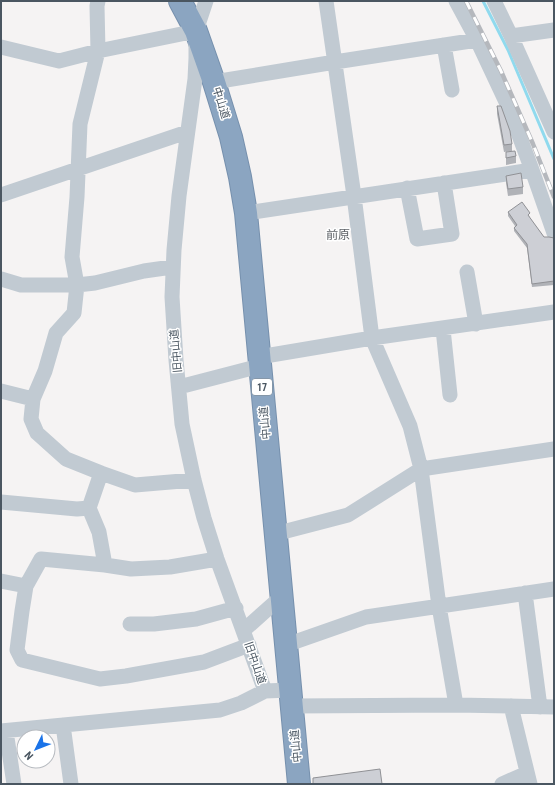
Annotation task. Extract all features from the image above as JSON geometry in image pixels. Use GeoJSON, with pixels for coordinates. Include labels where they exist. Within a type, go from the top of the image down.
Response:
{"type":"FeatureCollection","features":[{"type":"Feature","properties":{"kind":"highway","name":"中山道"},"geometry":{"type":"LineString","coordinates":[[180,1],[196,31],[214,82],[231,137],[246,213],[299,784]]}},
{"type":"Feature","properties":{"kind":"street"},"geometry":{"type":"LineString","coordinates":[[98,1],[98,51],[80,124],[77,197],[72,257],[77,285],[74,313],[56,333],[45,370],[33,399],[31,419],[37,433],[66,459],[101,473],[135,485],[194,480]]}},
{"type":"Feature","properties":{"kind":"street","name":"旧中山道"},"geometry":{"type":"LineString","coordinates":[[206,1],[196,31],[195,79],[179,196],[172,266],[172,297],[182,424],[204,518],[217,559],[265,691]]}},
{"type":"Feature","properties":{"kind":"street"},"geometry":{"type":"LineString","coordinates":[[326,1],[354,196],[372,338],[410,426],[421,468],[439,606],[456,705]]}},
{"type":"Feature","properties":{"kind":"street"},"geometry":{"type":"LineString","coordinates":[[456,1],[477,40],[508,106],[554,233]]}},
{"type":"Feature","properties":{"kind":"street"},"geometry":{"type":"LineString","coordinates":[[494,1],[554,132]]}},
{"type":"Feature","properties":{"kind":"street"},"geometry":{"type":"LineString","coordinates":[[511,36],[554,30]]}},
{"type":"Feature","properties":{"kind":"street"},"geometry":{"type":"LineString","coordinates":[[1,47],[59,61],[98,51],[196,31]]}},
{"type":"Feature","properties":{"kind":"street"},"geometry":{"type":"LineString","coordinates":[[214,82],[477,40]]}},
{"type":"Feature","properties":{"kind":"street"},"geometry":{"type":"LineString","coordinates":[[444,45],[452,90]]}},
{"type":"Feature","properties":{"kind":"street"},"geometry":{"type":"LineString","coordinates":[[1,195],[187,132]]}},
{"type":"Feature","properties":{"kind":"street"},"geometry":{"type":"LineString","coordinates":[[246,213],[532,170]]}},
{"type":"Feature","properties":{"kind":"street"},"geometry":{"type":"LineString","coordinates":[[407,188],[417,239],[452,234],[444,183]]}},
{"type":"Feature","properties":{"kind":"street"},"geometry":{"type":"LineString","coordinates":[[1,279],[21,285],[77,285],[95,283],[172,266]]}},
{"type":"Feature","properties":{"kind":"street"},"geometry":{"type":"LineString","coordinates":[[466,272],[476,324]]}},
{"type":"Feature","properties":{"kind":"street"},"geometry":{"type":"LineString","coordinates":[[179,386],[259,361],[372,338],[554,312]]}},
{"type":"Feature","properties":{"kind":"street"},"geometry":{"type":"LineString","coordinates":[[443,329],[450,394]]}},
{"type":"Feature","properties":{"kind":"street"},"geometry":{"type":"LineString","coordinates":[[1,391],[33,399]]}},
{"type":"Feature","properties":{"kind":"street"},"geometry":{"type":"LineString","coordinates":[[275,534],[348,515],[421,468],[554,449]]}},
{"type":"Feature","properties":{"kind":"street"},"geometry":{"type":"LineString","coordinates":[[101,473],[89,508],[99,532],[104,565]]}},
{"type":"Feature","properties":{"kind":"street"},"geometry":{"type":"LineString","coordinates":[[1,502],[77,509],[89,508]]}},
{"type":"Feature","properties":{"kind":"street"},"geometry":{"type":"LineString","coordinates":[[217,559],[170,567],[131,569],[41,559],[26,586],[17,650],[22,660],[100,679],[126,676],[204,662],[249,645]]}},
{"type":"Feature","properties":{"kind":"street"},"geometry":{"type":"LineString","coordinates":[[1,581],[26,586]]}},
{"type":"Feature","properties":{"kind":"street"},"geometry":{"type":"LineString","coordinates":[[286,645],[366,617],[554,589]]}},
{"type":"Feature","properties":{"kind":"street"},"geometry":{"type":"LineString","coordinates":[[14,784],[4,731],[220,710],[241,703],[265,691],[291,698],[547,707],[525,593]]}},
{"type":"Feature","properties":{"kind":"street"},"geometry":{"type":"LineString","coordinates":[[244,630],[281,596]]}},
{"type":"Feature","properties":{"kind":"street"},"geometry":{"type":"LineString","coordinates":[[130,624],[154,624],[196,618],[236,608]]}},
{"type":"Feature","properties":{"kind":"street"},"geometry":{"type":"LineString","coordinates":[[502,784],[529,779],[511,706]]}},
{"type":"Feature","properties":{"kind":"street"},"geometry":{"type":"LineString","coordinates":[[63,725],[71,784]]}},
{"type":"Feature","properties":{"kind":"building"},"geometry":{"type":"Polygon","coordinates":[[[497,106],[501,106],[510,131],[512,144],[504,145],[497,106]]]}},
{"type":"Feature","properties":{"kind":"building"},"geometry":{"type":"Polygon","coordinates":[[[515,151],[516,156],[506,158],[506,152],[515,151]]]}},
{"type":"Feature","properties":{"kind":"building"},"geometry":{"type":"Polygon","coordinates":[[[521,173],[523,187],[508,189],[506,176],[521,173]]]}},
{"type":"Feature","properties":{"kind":"building"},"geometry":{"type":"Polygon","coordinates":[[[522,202],[530,213],[528,215],[544,237],[554,238],[554,281],[532,284],[527,244],[514,228],[517,225],[508,212],[522,202]]]}},
{"type":"Feature","properties":{"kind":"building"},"geometry":{"type":"Polygon","coordinates":[[[380,769],[382,784],[313,784],[313,778],[380,769]]]}},
{"type":"Feature","properties":{"kind":"waterway"},"geometry":{"type":"LineString","coordinates":[[483,1],[508,50],[554,159]]}},
{"type":"Feature","properties":{"kind":"railway"},"geometry":{"type":"LineString","coordinates":[[466,1],[501,71],[554,197]]}},
{"type":"Feature","properties":{"kind":"district","name":"前原"},"geometry":{"type":"Point","coordinates":[338,235]}}]}
